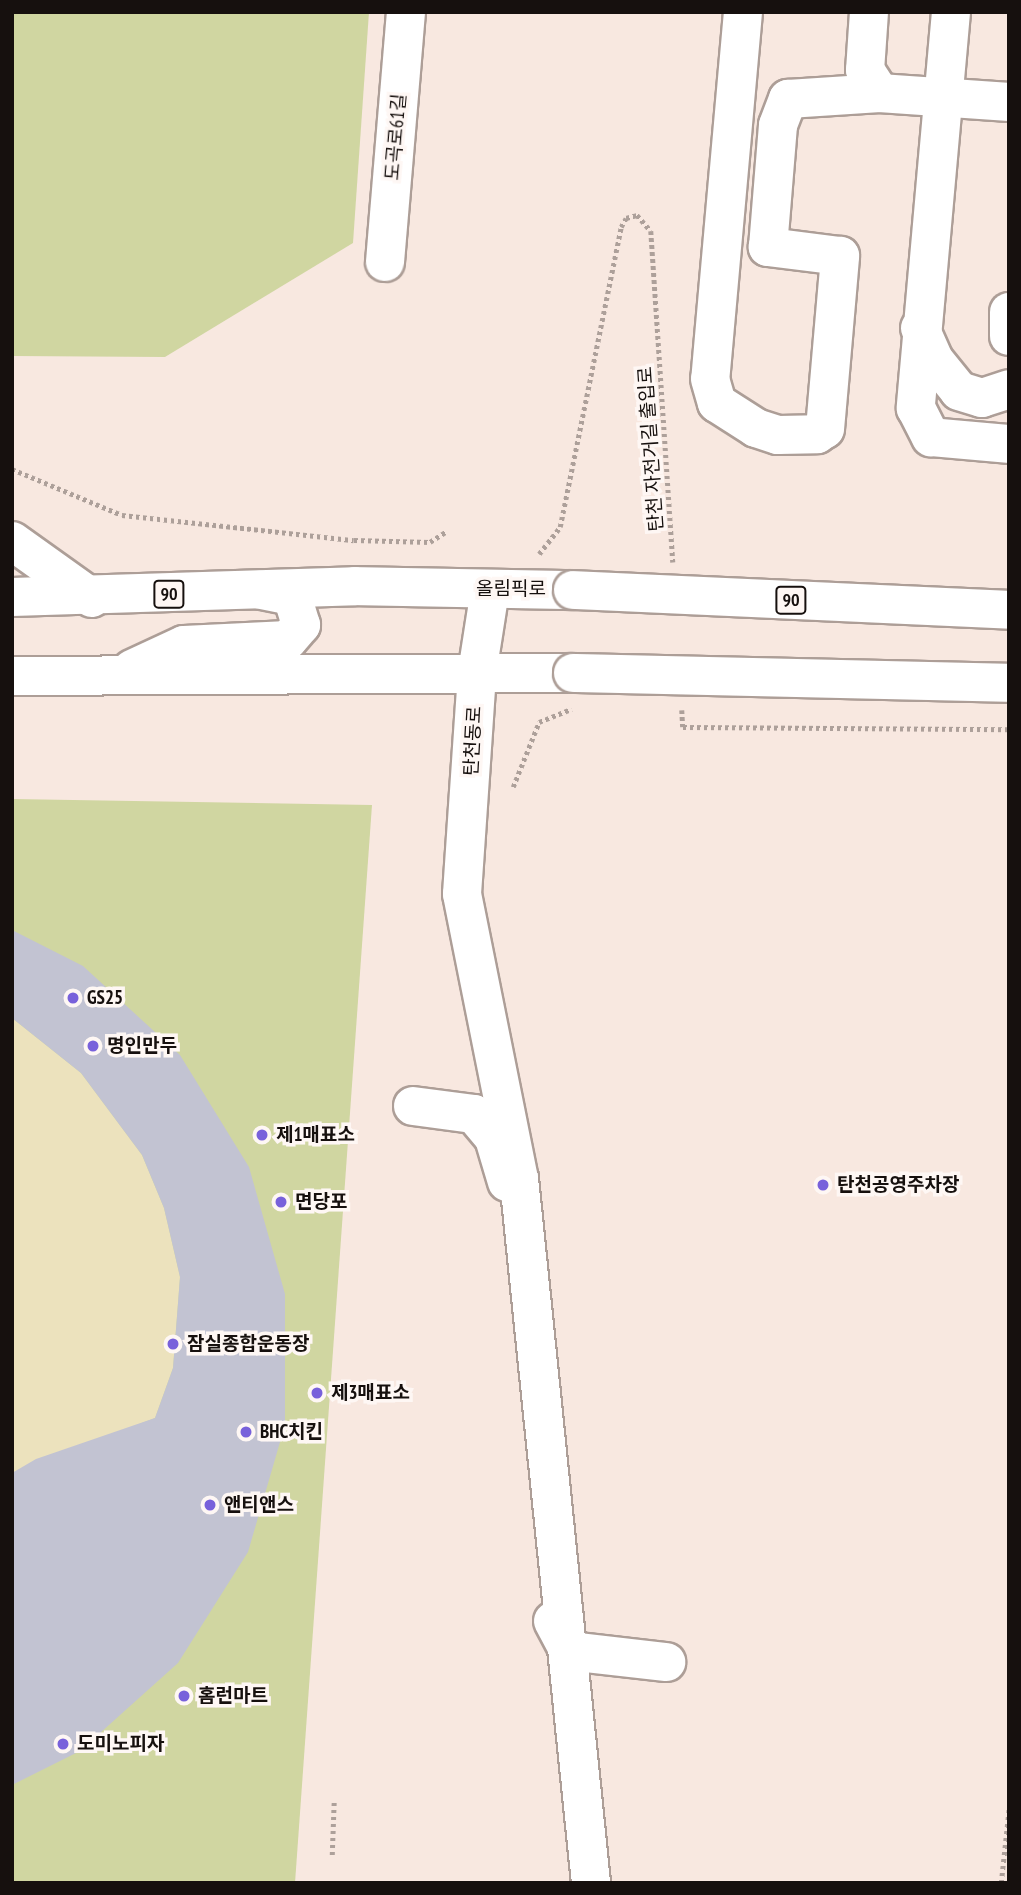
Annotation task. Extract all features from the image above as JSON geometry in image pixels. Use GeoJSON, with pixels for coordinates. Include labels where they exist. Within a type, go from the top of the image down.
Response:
{"type":"FeatureCollection","features":[{"type":"Feature","properties":{"kind":"main road","name":"도곡로61길"},"geometry":{"type":"LineString","coordinates":[[385,262],[406,12]]}},
{"type":"Feature","properties":{"kind":"main road"},"geometry":{"type":"LineString","coordinates":[[743,12],[710,379],[717,403],[756,428],[817,434],[825,429],[840,256],[768,247],[778,125],[788,99],[880,93],[1009,102]]}},
{"type":"Feature","properties":{"kind":"main road"},"geometry":{"type":"LineString","coordinates":[[869,12],[865,70],[880,93]]}},
{"type":"Feature","properties":{"kind":"main road"},"geometry":{"type":"LineString","coordinates":[[951,12],[920,327],[916,408],[931,437],[1009,444]]}},
{"type":"Feature","properties":{"kind":"main road"},"geometry":{"type":"LineString","coordinates":[[1009,312],[1009,336]]}},
{"type":"Feature","properties":{"kind":"main road"},"geometry":{"type":"LineString","coordinates":[[920,327],[935,361],[959,391],[982,398],[1009,389]]}},
{"type":"Feature","properties":{"kind":"main road"},"geometry":{"type":"LineString","coordinates":[[12,541],[92,598]]}},
{"type":"Feature","properties":{"kind":"main road"},"geometry":{"type":"LineString","coordinates":[[121,674],[184,645],[288,640],[301,625],[292,596],[247,590]]}},
{"type":"Feature","properties":{"kind":"main road","name":"올림픽로"},"geometry":{"type":"LineString","coordinates":[[12,597],[92,598],[247,590],[573,590],[1009,610]]}},
{"type":"Feature","properties":{"kind":"main road","name":"탄천동로"},"geometry":{"type":"LineString","coordinates":[[490,590],[477,673],[463,894],[519,1179],[591,1883]]}},
{"type":"Feature","properties":{"kind":"main road"},"geometry":{"type":"LineString","coordinates":[[23,679],[121,674],[477,673],[574,690],[1009,684]]}},
{"type":"Feature","properties":{"kind":"main road"},"geometry":{"type":"LineString","coordinates":[[413,1106],[474,1114],[494,1138],[507,1180],[554,1630],[569,1651],[666,1662]]}},
{"type":"Feature","properties":{"kind":"path","name":"탄천 자전거길 출입로"},"geometry":{"type":"LineString","coordinates":[[538,556],[560,527],[621,227],[626,218],[637,215],[651,231],[674,575]]}},
{"type":"Feature","properties":{"kind":"path"},"geometry":{"type":"LineString","coordinates":[[12,468],[134,516],[354,540],[430,542],[447,530]]}},
{"type":"Feature","properties":{"kind":"path"},"geometry":{"type":"LineString","coordinates":[[513,787],[539,722],[574,690]]}},
{"type":"Feature","properties":{"kind":"path"},"geometry":{"type":"LineString","coordinates":[[682,699],[683,727],[1009,729]]}},
{"type":"Feature","properties":{"kind":"path"},"geometry":{"type":"LineString","coordinates":[[332,1855],[334,1801]]}},
{"type":"Feature","properties":{"kind":"path"},"geometry":{"type":"LineString","coordinates":[[1001,1883],[1009,1808]]}},
{"type":"Feature","properties":{"kind":"green space"},"geometry":{"type":"Polygon","coordinates":[[[12,12],[369,12],[353,243],[165,357],[12,356],[12,12]]]}},
{"type":"Feature","properties":{"kind":"green space","name":"잠실종합운동장"},"geometry":{"type":"Polygon","coordinates":[[[12,799],[372,805],[295,1883],[12,1883],[12,799]]]}},
{"type":"Feature","properties":{"kind":"sand"},"geometry":{"type":"Polygon","coordinates":[[[12,1018],[81,1073],[142,1155],[164,1208],[180,1277],[173,1368],[155,1418],[12,1473],[12,1018]]]}},
{"type":"Feature","properties":{"kind":"building"},"geometry":{"type":"Polygon","coordinates":[[[12,930],[83,966],[180,1055],[249,1167],[285,1294],[285,1425],[248,1552],[178,1663],[80,1751],[12,1785],[12,1473],[36,1459],[155,1418],[173,1368],[180,1277],[164,1208],[142,1155],[81,1073],[12,1018],[12,930]]]}},
{"type":"Feature","properties":{"kind":"place","name":"GS25"},"geometry":{"type":"Point","coordinates":[73,998]}},
{"type":"Feature","properties":{"kind":"place","name":"명인만두"},"geometry":{"type":"Point","coordinates":[93,1046]}},
{"type":"Feature","properties":{"kind":"place","name":"제1매표소"},"geometry":{"type":"Point","coordinates":[262,1135]}},
{"type":"Feature","properties":{"kind":"place","name":"탄천공영주차장"},"geometry":{"type":"Point","coordinates":[823,1185]}},
{"type":"Feature","properties":{"kind":"place","name":"면당포"},"geometry":{"type":"Point","coordinates":[281,1202]}},
{"type":"Feature","properties":{"kind":"place","name":"잠실종합운동장"},"geometry":{"type":"Point","coordinates":[173,1344]}},
{"type":"Feature","properties":{"kind":"place","name":"제3매표소"},"geometry":{"type":"Point","coordinates":[317,1393]}},
{"type":"Feature","properties":{"kind":"place","name":"BHC치킨"},"geometry":{"type":"Point","coordinates":[246,1432]}},
{"type":"Feature","properties":{"kind":"place","name":"앤티앤스"},"geometry":{"type":"Point","coordinates":[210,1505]}},
{"type":"Feature","properties":{"kind":"place","name":"홈런마트"},"geometry":{"type":"Point","coordinates":[184,1696]}},
{"type":"Feature","properties":{"kind":"place","name":"도미노피자"},"geometry":{"type":"Point","coordinates":[63,1744]}}]}
